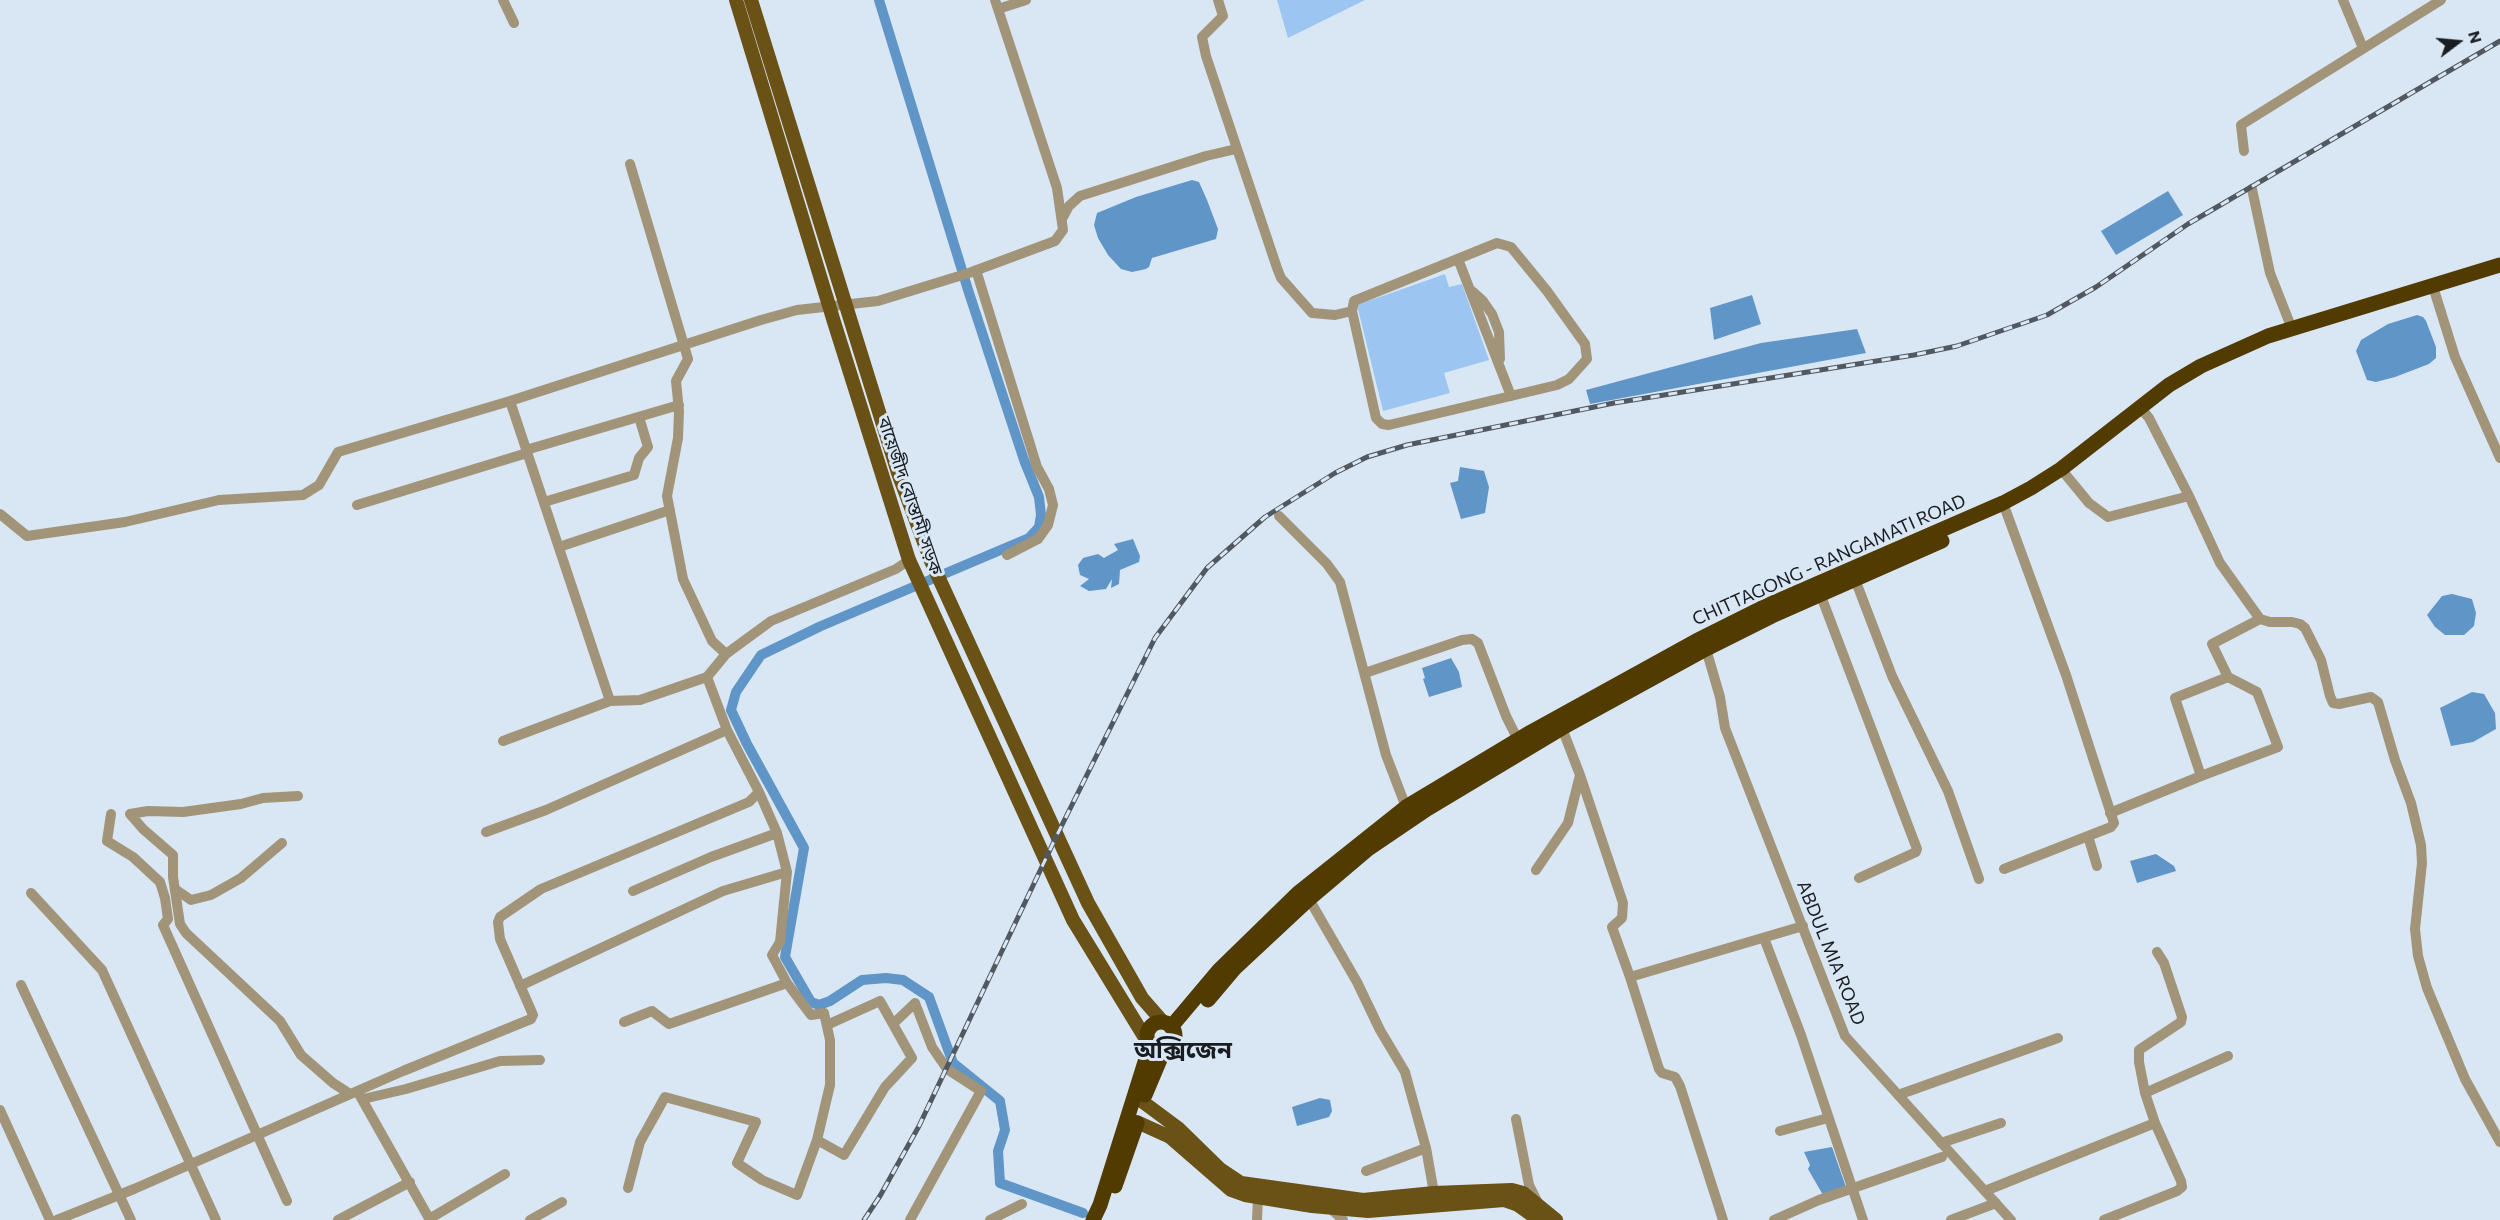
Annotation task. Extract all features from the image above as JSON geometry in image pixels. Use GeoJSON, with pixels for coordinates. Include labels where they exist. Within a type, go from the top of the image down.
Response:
{"type":"FeatureCollection","features":[{"type":"Feature","properties":{"kind":"highway","name":"CHITTAGONG - RANGAMATI ROAD"},"geometry":{"type":"LineString","coordinates":[[1170,1029],[1219,970],[1298,892],[1406,807],[1518,740],[1696,640],[1764,607],[1853,574],[2004,506],[2063,472],[2142,410],[2169,385],[2201,366],[2268,336],[2500,265]]}},
{"type":"Feature","properties":{"kind":"highway","name":"CHITTAGONG - RANGAMATI ROAD"},"geometry":{"type":"LineString","coordinates":[[2142,410],[2186,385],[2258,351],[2435,293],[2500,275]]}},
{"type":"Feature","properties":{"kind":"highway","name":"CHITTAGONG - RANGAMATI ROAD"},"geometry":{"type":"LineString","coordinates":[[1170,1029],[1309,899],[1368,849],[1417,816],[1562,728],[1706,649],[1772,616],[1821,596],[1853,574]]}},
{"type":"Feature","properties":{"kind":"highway"},"geometry":{"type":"LineString","coordinates":[[1102,1220],[1143,1101],[1154,1046],[1149,1027],[1155,1023],[1170,1029],[1172,1046],[1154,1046]]}},
{"type":"Feature","properties":{"kind":"highway"},"geometry":{"type":"LineString","coordinates":[[1093,1220],[1154,1046]]}},
{"type":"Feature","properties":{"kind":"main road","name":"বায়েজীদ বোস্তামী সড়ক"},"geometry":{"type":"LineString","coordinates":[[736,0],[829,306],[911,564],[1073,920],[1154,1046]]}},
{"type":"Feature","properties":{"kind":"main road","name":"বায়েজীদ বোস্তামী সড়ক"},"geometry":{"type":"LineString","coordinates":[[751,0],[898,473],[931,561],[1088,903],[1143,998],[1170,1029]]}},
{"type":"Feature","properties":{"kind":"main road"},"geometry":{"type":"LineString","coordinates":[[1143,1101],[1178,1128],[1220,1169],[1240,1184],[1364,1200],[1434,1193],[1512,1190],[1523,1193],[1540,1214]]}},
{"type":"Feature","properties":{"kind":"main road"},"geometry":{"type":"LineString","coordinates":[[1137,1122],[1170,1137],[1231,1190],[1258,1198],[1368,1211],[1504,1200],[1556,1220]]}},
{"type":"Feature","properties":{"kind":"street"},"geometry":{"type":"LineString","coordinates":[[504,0],[514,23]]}},
{"type":"Feature","properties":{"kind":"street"},"geometry":{"type":"LineString","coordinates":[[0,514],[27,536],[125,522],[219,500],[303,495],[319,485],[338,452],[510,401],[760,320],[829,306],[878,302],[973,272],[1055,241],[1063,230],[1057,188],[996,4],[1026,0]]}},
{"type":"Feature","properties":{"kind":"street"},"geometry":{"type":"LineString","coordinates":[[1218,0],[1223,16],[1202,37],[1206,56],[1281,278],[1311,313],[1335,315],[1352,311]]}},
{"type":"Feature","properties":{"kind":"street"},"geometry":{"type":"LineString","coordinates":[[2343,0],[2363,48]]}},
{"type":"Feature","properties":{"kind":"street"},"geometry":{"type":"LineString","coordinates":[[2244,151],[2241,125],[2441,0]]}},
{"type":"Feature","properties":{"kind":"street"},"geometry":{"type":"LineString","coordinates":[[1062,220],[1069,206],[1080,196],[1206,156],[1236,149]]}},
{"type":"Feature","properties":{"kind":"street"},"geometry":{"type":"LineString","coordinates":[[630,164],[688,359],[676,381],[679,405],[678,438],[668,496],[683,579],[712,641],[726,654]]}},
{"type":"Feature","properties":{"kind":"street"},"geometry":{"type":"LineString","coordinates":[[2252,189],[2270,273],[2292,329]]}},
{"type":"Feature","properties":{"kind":"street"},"geometry":{"type":"LineString","coordinates":[[1497,243],[1511,247],[1547,291],[1585,344],[1587,359],[1569,379],[1557,385],[1389,425],[1382,424],[1376,418],[1352,311],[1354,301],[1357,299],[1497,243]]}},
{"type":"Feature","properties":{"kind":"street"},"geometry":{"type":"LineString","coordinates":[[1458,259],[1511,396]]}},
{"type":"Feature","properties":{"kind":"street"},"geometry":{"type":"LineString","coordinates":[[973,272],[1037,467],[1049,489],[1053,505],[1048,525],[1038,539],[1007,555]]}},
{"type":"Feature","properties":{"kind":"street"},"geometry":{"type":"LineString","coordinates":[[2435,293],[2455,357],[2500,458]]}},
{"type":"Feature","properties":{"kind":"street"},"geometry":{"type":"LineString","coordinates":[[510,401],[610,701]]}},
{"type":"Feature","properties":{"kind":"street"},"geometry":{"type":"LineString","coordinates":[[357,506],[679,405]]}},
{"type":"Feature","properties":{"kind":"street"},"geometry":{"type":"LineString","coordinates":[[2142,410],[2189,496],[2220,563],[2260,619],[2270,622],[2292,622],[2305,628],[2321,660],[2333,703],[2339,704],[2370,697],[2378,702],[2395,760],[2411,803],[2421,845],[2422,863],[2415,929],[2418,956],[2427,988],[2465,1078],[2500,1142]]}},
{"type":"Feature","properties":{"kind":"street"},"geometry":{"type":"LineString","coordinates":[[544,502],[634,475],[639,458],[648,447],[639,417]]}},
{"type":"Feature","properties":{"kind":"street"},"geometry":{"type":"LineString","coordinates":[[2063,472],[2089,503],[2108,517],[2189,496]]}},
{"type":"Feature","properties":{"kind":"street"},"geometry":{"type":"LineString","coordinates":[[2004,506],[2066,675],[2114,825],[2004,869]]}},
{"type":"Feature","properties":{"kind":"street"},"geometry":{"type":"LineString","coordinates":[[559,547],[670,510]]}},
{"type":"Feature","properties":{"kind":"street"},"geometry":{"type":"LineString","coordinates":[[1279,516],[1327,564],[1340,582],[1384,746],[1406,807]]}},
{"type":"Feature","properties":{"kind":"street"},"geometry":{"type":"LineString","coordinates":[[502,741],[610,701],[640,700],[707,677],[726,654],[771,621],[911,564]]}},
{"type":"Feature","properties":{"kind":"street"},"geometry":{"type":"LineString","coordinates":[[1853,574],[1892,676],[1948,791],[1979,879]]}},
{"type":"Feature","properties":{"kind":"street"},"geometry":{"type":"LineString","coordinates":[[1821,596],[1917,849],[1916,852],[1859,879]]}},
{"type":"Feature","properties":{"kind":"street"},"geometry":{"type":"LineString","coordinates":[[2110,813],[2278,747],[2257,692],[2228,677],[2212,644],[2260,619]]}},
{"type":"Feature","properties":{"kind":"street"},"geometry":{"type":"LineString","coordinates":[[1365,673],[1462,640],[1472,639],[1478,643],[1506,716],[1518,740]]}},
{"type":"Feature","properties":{"kind":"street","name":"ABDUL MIA ROAD"},"geometry":{"type":"LineString","coordinates":[[1706,649],[1720,697],[1725,728],[1845,1036],[2011,1220]]}},
{"type":"Feature","properties":{"kind":"street"},"geometry":{"type":"LineString","coordinates":[[628,1188],[640,1142],[665,1097],[756,1122],[737,1163],[762,1180],[797,1195],[817,1140],[830,1085],[830,1040],[824,1013],[811,1015],[772,955],[780,942],[787,872],[777,833],[727,730],[707,677]]}},
{"type":"Feature","properties":{"kind":"street"},"geometry":{"type":"LineString","coordinates":[[2201,776],[2175,698],[2228,677]]}},
{"type":"Feature","properties":{"kind":"street"},"geometry":{"type":"LineString","coordinates":[[1562,728],[1623,903],[1622,918],[1612,927],[1659,1069],[1662,1073],[1675,1077],[1680,1086],[1724,1220]]}},
{"type":"Feature","properties":{"kind":"street"},"geometry":{"type":"LineString","coordinates":[[486,832],[546,810],[727,730]]}},
{"type":"Feature","properties":{"kind":"street"},"geometry":{"type":"LineString","coordinates":[[1536,870],[1568,823],[1580,775]]}},
{"type":"Feature","properties":{"kind":"street"},"geometry":{"type":"LineString","coordinates":[[57,1220],[258,1133],[357,1095],[531,1019],[533,1015],[500,939],[498,922],[500,917],[541,889],[749,802],[759,792]]}},
{"type":"Feature","properties":{"kind":"street"},"geometry":{"type":"LineString","coordinates":[[298,796],[264,798],[241,804],[183,812],[148,811],[130,814],[143,829],[173,855],[180,924],[186,933],[280,1021],[301,1055],[333,1083],[357,1095],[410,1182],[429,1219],[505,1174]]}},
{"type":"Feature","properties":{"kind":"street"},"geometry":{"type":"LineString","coordinates":[[111,814],[107,841],[133,857],[160,882],[168,919],[163,925],[287,1201]]}},
{"type":"Feature","properties":{"kind":"street"},"geometry":{"type":"LineString","coordinates":[[633,891],[711,857],[777,833]]}},
{"type":"Feature","properties":{"kind":"street"},"geometry":{"type":"LineString","coordinates":[[2088,836],[2097,866]]}},
{"type":"Feature","properties":{"kind":"street"},"geometry":{"type":"LineString","coordinates":[[175,889],[191,900],[211,895],[241,878],[282,843]]}},
{"type":"Feature","properties":{"kind":"street"},"geometry":{"type":"LineString","coordinates":[[520,986],[723,891],[787,872]]}},
{"type":"Feature","properties":{"kind":"street"},"geometry":{"type":"LineString","coordinates":[[31,893],[102,970],[216,1220]]}},
{"type":"Feature","properties":{"kind":"street"},"geometry":{"type":"LineString","coordinates":[[1309,899],[1357,982],[1380,1030],[1406,1072],[1426,1148],[1434,1193]]}},
{"type":"Feature","properties":{"kind":"street"},"geometry":{"type":"LineString","coordinates":[[1630,977],[1803,926]]}},
{"type":"Feature","properties":{"kind":"street"},"geometry":{"type":"LineString","coordinates":[[1764,938],[1863,1220]]}},
{"type":"Feature","properties":{"kind":"street"},"geometry":{"type":"LineString","coordinates":[[2104,1220],[2182,1187],[2155,1123],[2145,1093],[2139,1062],[2139,1050],[2181,1022],[2182,1017],[2164,963],[2157,952]]}},
{"type":"Feature","properties":{"kind":"street"},"geometry":{"type":"LineString","coordinates":[[624,1022],[652,1011],[669,1024],[788,982]]}},
{"type":"Feature","properties":{"kind":"street"},"geometry":{"type":"LineString","coordinates":[[21,985],[132,1220]]}},
{"type":"Feature","properties":{"kind":"street"},"geometry":{"type":"LineString","coordinates":[[817,1140],[844,1155],[885,1086],[912,1058],[880,1001],[826,1025]]}},
{"type":"Feature","properties":{"kind":"street"},"geometry":{"type":"LineString","coordinates":[[893,1024],[915,1004],[932,1047],[946,1069],[981,1090],[910,1220]]}},
{"type":"Feature","properties":{"kind":"street"},"geometry":{"type":"LineString","coordinates":[[1898,1095],[2058,1038]]}},
{"type":"Feature","properties":{"kind":"street"},"geometry":{"type":"LineString","coordinates":[[2145,1093],[2228,1056]]}},
{"type":"Feature","properties":{"kind":"street"},"geometry":{"type":"LineString","coordinates":[[357,1095],[406,1089],[500,1061],[540,1060]]}},
{"type":"Feature","properties":{"kind":"street"},"geometry":{"type":"LineString","coordinates":[[0,1110],[50,1220]]}},
{"type":"Feature","properties":{"kind":"street"},"geometry":{"type":"LineString","coordinates":[[1780,1131],[1828,1118]]}},
{"type":"Feature","properties":{"kind":"street"},"geometry":{"type":"LineString","coordinates":[[1516,1119],[1529,1185],[1540,1214]]}},
{"type":"Feature","properties":{"kind":"street"},"geometry":{"type":"LineString","coordinates":[[1941,1143],[2001,1123]]}},
{"type":"Feature","properties":{"kind":"street"},"geometry":{"type":"LineString","coordinates":[[1985,1191],[2155,1123]]}},
{"type":"Feature","properties":{"kind":"street"},"geometry":{"type":"LineString","coordinates":[[1366,1171],[1426,1148]]}},
{"type":"Feature","properties":{"kind":"street"},"geometry":{"type":"LineString","coordinates":[[1774,1220],[1797,1208],[1942,1157]]}},
{"type":"Feature","properties":{"kind":"street"},"geometry":{"type":"LineString","coordinates":[[338,1220],[410,1182]]}},
{"type":"Feature","properties":{"kind":"street"},"geometry":{"type":"LineString","coordinates":[[1257,1220],[1258,1198]]}},
{"type":"Feature","properties":{"kind":"street"},"geometry":{"type":"LineString","coordinates":[[530,1220],[562,1202]]}},
{"type":"Feature","properties":{"kind":"street"},"geometry":{"type":"LineString","coordinates":[[1951,1220],[1996,1203]]}},
{"type":"Feature","properties":{"kind":"street"},"geometry":{"type":"LineString","coordinates":[[990,1220],[1022,1204]]}},
{"type":"Feature","properties":{"kind":"street"},"geometry":{"type":"LineString","coordinates":[[1329,1208],[1343,1220]]}},
{"type":"Feature","properties":{"kind":"shaded area"},"geometry":{"type":"Polygon","coordinates":[[[1277,0],[1365,0],[1288,38],[1277,0]]]}},
{"type":"Feature","properties":{"kind":"shaded area"},"geometry":{"type":"Polygon","coordinates":[[[1192,180],[1199,182],[1207,200],[1218,229],[1216,239],[1152,258],[1146,269],[1132,272],[1121,269],[1108,255],[1098,238],[1094,225],[1097,213],[1136,197],[1192,180]]]}},
{"type":"Feature","properties":{"kind":"shaded area"},"geometry":{"type":"Polygon","coordinates":[[[2168,191],[2183,215],[2116,255],[2101,231],[2168,191]]]}},
{"type":"Feature","properties":{"kind":"shaded area"},"geometry":{"type":"Polygon","coordinates":[[[1445,274],[1449,287],[1462,284],[1489,360],[1444,373],[1450,393],[1383,411],[1357,305],[1445,274]]]}},
{"type":"Feature","properties":{"kind":"shaded area"},"geometry":{"type":"Polygon","coordinates":[[[1752,295],[1761,324],[1714,340],[1710,308],[1752,295]]]}},
{"type":"Feature","properties":{"kind":"shaded area"},"geometry":{"type":"Polygon","coordinates":[[[2417,315],[2426,321],[2436,347],[2436,358],[2429,364],[2395,377],[2376,382],[2367,380],[2356,351],[2361,340],[2388,324],[2417,315]]]}},
{"type":"Feature","properties":{"kind":"shaded area"},"geometry":{"type":"Polygon","coordinates":[[[1857,329],[1866,353],[1590,404],[1586,390],[1761,343],[1857,329]]]}},
{"type":"Feature","properties":{"kind":"shaded area"},"geometry":{"type":"Polygon","coordinates":[[[1460,467],[1484,471],[1489,487],[1485,513],[1461,519],[1450,483],[1458,481],[1460,467]]]}},
{"type":"Feature","properties":{"kind":"shaded area"},"geometry":{"type":"Polygon","coordinates":[[[1133,539],[1140,556],[1139,562],[1120,570],[1119,584],[1111,588],[1112,579],[1106,589],[1089,591],[1080,586],[1089,579],[1080,575],[1078,565],[1083,558],[1098,554],[1104,558],[1118,550],[1114,544],[1133,539]]]}},
{"type":"Feature","properties":{"kind":"shaded area"},"geometry":{"type":"Polygon","coordinates":[[[2452,594],[2472,599],[2476,613],[2474,626],[2464,635],[2445,635],[2435,627],[2427,615],[2442,596],[2452,594]]]}},
{"type":"Feature","properties":{"kind":"shaded area"},"geometry":{"type":"Polygon","coordinates":[[[1451,658],[1459,672],[1462,687],[1429,697],[1422,668],[1451,658]]]}},
{"type":"Feature","properties":{"kind":"shaded area"},"geometry":{"type":"Polygon","coordinates":[[[2472,692],[2484,694],[2495,713],[2496,729],[2473,742],[2451,746],[2440,708],[2472,692]]]}},
{"type":"Feature","properties":{"kind":"shaded area"},"geometry":{"type":"Polygon","coordinates":[[[2156,854],[2174,866],[2176,871],[2137,883],[2130,861],[2156,854]]]}},
{"type":"Feature","properties":{"kind":"shaded area"},"geometry":{"type":"Polygon","coordinates":[[[1320,1098],[1330,1100],[1332,1111],[1329,1117],[1297,1126],[1292,1107],[1320,1098]]]}},
{"type":"Feature","properties":{"kind":"shaded area"},"geometry":{"type":"Polygon","coordinates":[[[1832,1147],[1846,1187],[1823,1195],[1808,1169],[1810,1165],[1804,1152],[1832,1147]]]}},
{"type":"Feature","properties":{"kind":"waterway"},"geometry":{"type":"LineString","coordinates":[[879,0],[969,293],[1024,460],[1039,497],[1041,515],[1039,527],[1029,538],[821,626],[761,655],[736,692],[731,710],[804,848],[785,957],[811,1002],[819,1005],[830,1001],[862,980],[886,978],[903,980],[929,997],[953,1063],[1000,1101],[1005,1130],[998,1151],[1000,1183],[1083,1213]]}},
{"type":"Feature","properties":{"kind":"railway"},"geometry":{"type":"LineString","coordinates":[[864,1220],[919,1126],[1057,835],[1155,638],[1207,568],[1265,517],[1335,473],[1367,457],[1407,445],[1614,403],[1914,355],[1957,346],[2047,315],[2096,287],[2188,224],[2500,41]]}},
{"type":"Feature","properties":{"kind":"district","name":"অক্সিজেন"},"geometry":{"type":"Point","coordinates":[1183,1050]}}]}
